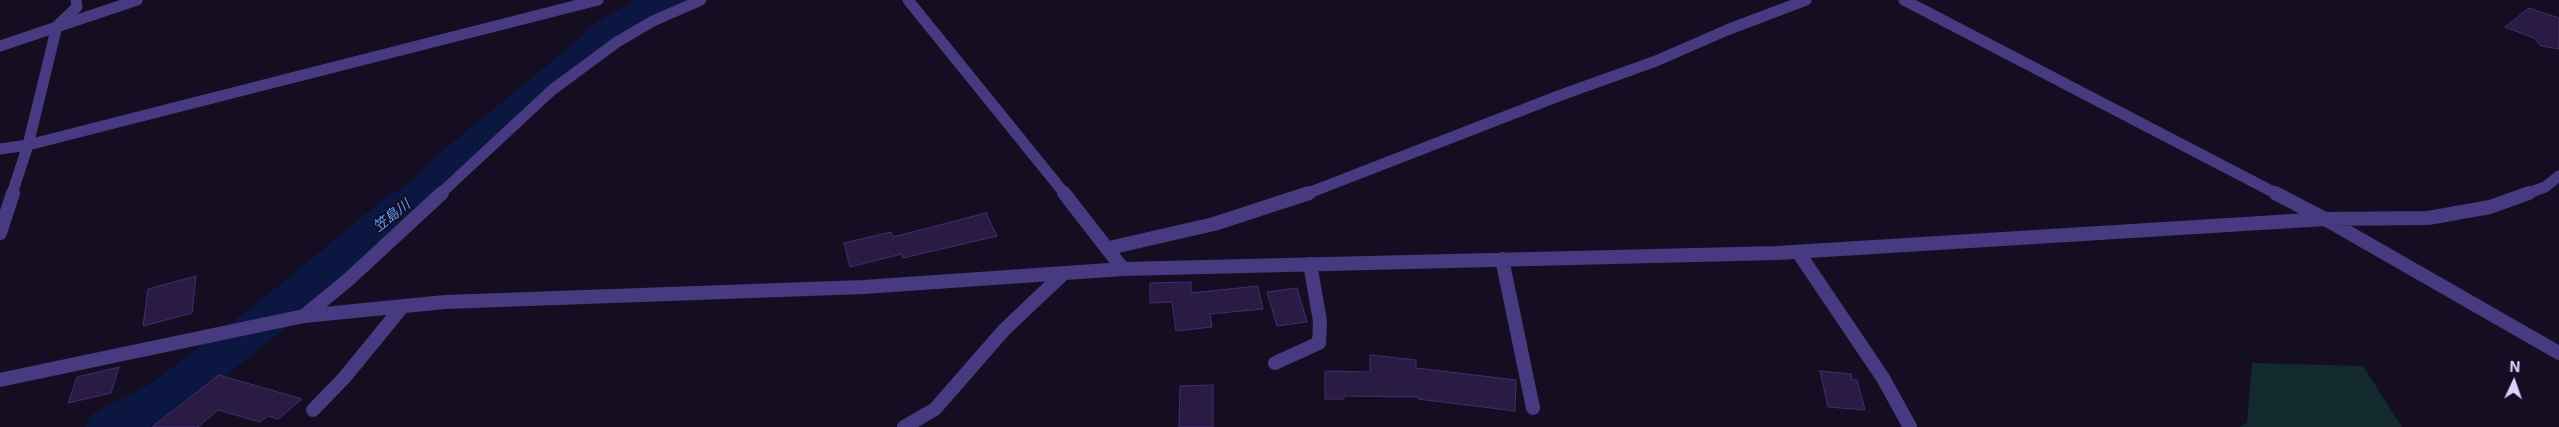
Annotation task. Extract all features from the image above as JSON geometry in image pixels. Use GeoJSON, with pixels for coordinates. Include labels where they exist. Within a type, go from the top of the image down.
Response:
{"type":"FeatureCollection","features":[{"type":"Feature","properties":{"kind":"street"},"geometry":{"type":"LineString","coordinates":[[0,233],[28,145],[57,26],[77,7],[76,0]]}},
{"type":"Feature","properties":{"kind":"street"},"geometry":{"type":"LineString","coordinates":[[0,46],[137,0]]}},
{"type":"Feature","properties":{"kind":"street"},"geometry":{"type":"LineString","coordinates":[[0,149],[28,145],[598,0]]}},
{"type":"Feature","properties":{"kind":"street"},"geometry":{"type":"LineString","coordinates":[[304,316],[348,279],[552,90],[617,42],[652,21],[701,0]]}},
{"type":"Feature","properties":{"kind":"street"},"geometry":{"type":"LineString","coordinates":[[908,0],[1109,248],[1123,269]]}},
{"type":"Feature","properties":{"kind":"street"},"geometry":{"type":"LineString","coordinates":[[1109,248],[1214,224],[1301,196],[1561,94],[1656,61],[1727,30],[1806,0]]}},
{"type":"Feature","properties":{"kind":"street"},"geometry":{"type":"LineString","coordinates":[[1904,0],[2325,219],[2559,353]]}},
{"type":"Feature","properties":{"kind":"street"},"geometry":{"type":"LineString","coordinates":[[0,380],[304,316],[403,306],[513,298],[864,287],[1062,275],[1123,269],[1798,252],[2325,219],[2428,218],[2490,207],[2545,187],[2559,176]]}},
{"type":"Feature","properties":{"kind":"street"},"geometry":{"type":"LineString","coordinates":[[1798,252],[1883,378],[1910,427]]}},
{"type":"Feature","properties":{"kind":"street"},"geometry":{"type":"LineString","coordinates":[[1502,259],[1532,408]]}},
{"type":"Feature","properties":{"kind":"street"},"geometry":{"type":"LineString","coordinates":[[1275,363],[1319,343],[1320,321],[1310,264]]}},
{"type":"Feature","properties":{"kind":"street"},"geometry":{"type":"LineString","coordinates":[[904,427],[935,409],[1004,330],[1062,275]]}},
{"type":"Feature","properties":{"kind":"street"},"geometry":{"type":"LineString","coordinates":[[313,410],[344,378],[403,306]]}},
{"type":"Feature","properties":{"kind":"green space"},"geometry":{"type":"Polygon","coordinates":[[[2252,363],[2363,366],[2402,427],[2239,427],[2247,423],[2252,363]]]}},
{"type":"Feature","properties":{"kind":"building"},"geometry":{"type":"Polygon","coordinates":[[[2529,8],[2559,18],[2559,49],[2541,46],[2534,38],[2505,27],[2529,8]]]}},
{"type":"Feature","properties":{"kind":"building"},"geometry":{"type":"Polygon","coordinates":[[[986,213],[997,236],[903,258],[902,254],[850,267],[844,243],[891,232],[893,237],[986,213]]]}},
{"type":"Feature","properties":{"kind":"building"},"geometry":{"type":"Polygon","coordinates":[[[196,276],[192,313],[143,326],[148,289],[196,276]]]}},
{"type":"Feature","properties":{"kind":"building"},"geometry":{"type":"Polygon","coordinates":[[[1191,282],[1191,293],[1258,286],[1263,309],[1210,314],[1212,327],[1176,331],[1172,302],[1150,303],[1150,283],[1191,282]]]}},
{"type":"Feature","properties":{"kind":"building"},"geometry":{"type":"Polygon","coordinates":[[[1297,288],[1307,322],[1277,326],[1267,292],[1297,288]]]}},
{"type":"Feature","properties":{"kind":"building"},"geometry":{"type":"Polygon","coordinates":[[[1370,355],[1416,360],[1416,368],[1516,380],[1515,411],[1418,399],[1418,397],[1344,396],[1344,399],[1325,399],[1325,371],[1370,372],[1370,355]]]}},
{"type":"Feature","properties":{"kind":"building"},"geometry":{"type":"Polygon","coordinates":[[[119,367],[111,393],[68,403],[77,377],[119,367]]]}},
{"type":"Feature","properties":{"kind":"building"},"geometry":{"type":"Polygon","coordinates":[[[1820,371],[1851,374],[1852,380],[1857,380],[1865,410],[1828,407],[1820,371]]]}},
{"type":"Feature","properties":{"kind":"building"},"geometry":{"type":"Polygon","coordinates":[[[219,375],[302,399],[278,419],[268,416],[260,422],[218,410],[198,427],[152,427],[219,375]]]}},
{"type":"Feature","properties":{"kind":"building"},"geometry":{"type":"Polygon","coordinates":[[[1213,385],[1213,427],[1179,427],[1180,386],[1213,385]]]}},
{"type":"Feature","properties":{"kind":"waterway","name":"笠島川"},"geometry":{"type":"LineString","coordinates":[[109,427],[169,395],[286,304],[400,207],[422,193],[460,156],[591,46],[605,31],[641,10],[669,0]]}}]}
